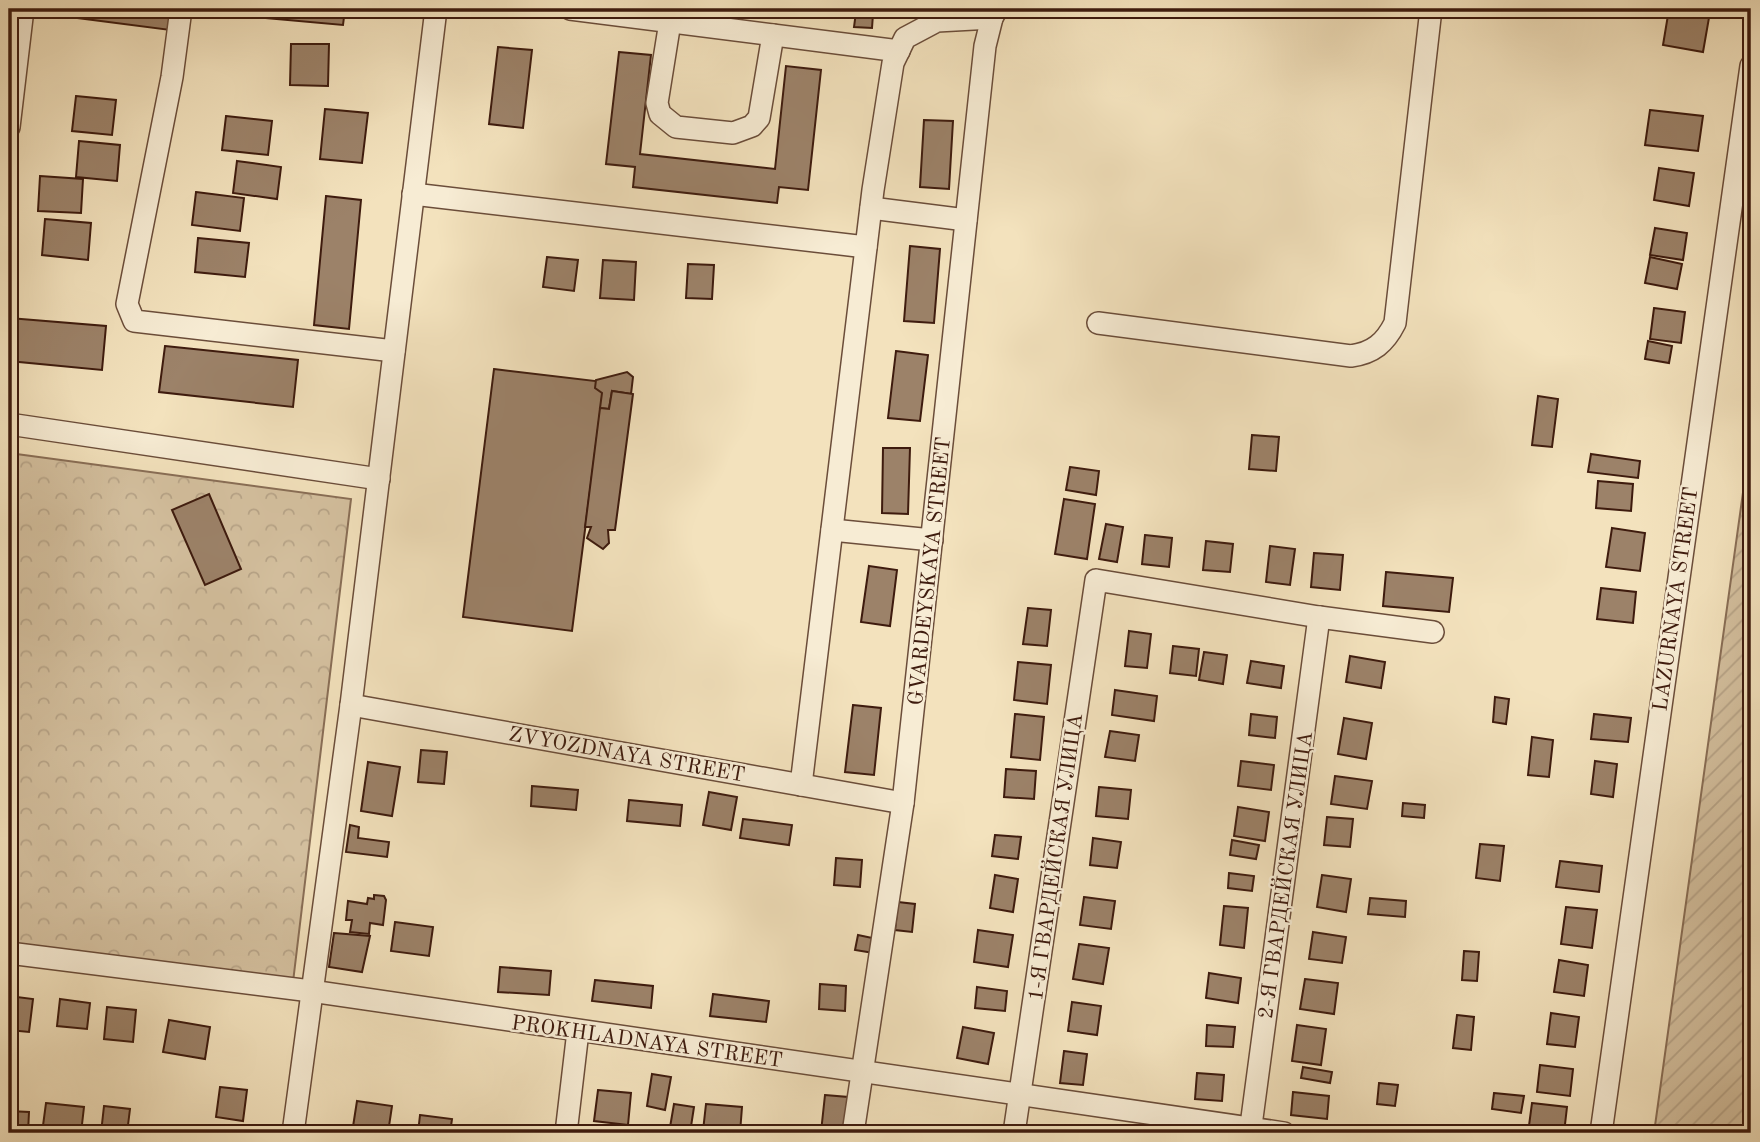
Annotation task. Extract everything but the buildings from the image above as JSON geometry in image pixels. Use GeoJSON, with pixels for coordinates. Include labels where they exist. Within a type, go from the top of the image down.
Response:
{"type":"FeatureCollection","features":[{"type":"Feature","properties":{"kind":"street"},"geometry":{"type":"LineString","coordinates":[[9,127],[23,9]]}},
{"type":"Feature","properties":{"kind":"street"},"geometry":{"type":"LineString","coordinates":[[181,9],[172,77],[127,304],[134,321],[394,351]]}},
{"type":"Feature","properties":{"kind":"street"},"geometry":{"type":"LineString","coordinates":[[293,1133],[351,705],[414,194],[441,9]]}},
{"type":"Feature","properties":{"kind":"street"},"geometry":{"type":"LineString","coordinates":[[570,9],[899,51]]}},
{"type":"Feature","properties":{"kind":"street"},"geometry":{"type":"LineString","coordinates":[[1098,323],[1351,356],[1364,354],[1388,337],[1395,323],[1431,9]]}},
{"type":"Feature","properties":{"kind":"street"},"geometry":{"type":"LineString","coordinates":[[802,785],[866,247],[893,63],[905,38],[937,21],[995,13]]}},
{"type":"Feature","properties":{"kind":"street","name":"GVARDEYSKAYA STREET"},"geometry":{"type":"LineString","coordinates":[[853,1133],[903,803],[985,46],[995,13]]}},
{"type":"Feature","properties":{"kind":"street"},"geometry":{"type":"LineString","coordinates":[[670,22],[657,103],[660,114],[676,127],[733,133],[752,126],[759,118],[773,35]]}},
{"type":"Feature","properties":{"kind":"street","name":"LAZURNAYA STREET"},"geometry":{"type":"LineString","coordinates":[[1601,1133],[1751,66]]}},
{"type":"Feature","properties":{"kind":"street"},"geometry":{"type":"LineString","coordinates":[[414,194],[866,247]]}},
{"type":"Feature","properties":{"kind":"street"},"geometry":{"type":"LineString","coordinates":[[871,208],[967,220]]}},
{"type":"Feature","properties":{"kind":"street"},"geometry":{"type":"LineString","coordinates":[[9,424],[379,479]]}},
{"type":"Feature","properties":{"kind":"street"},"geometry":{"type":"LineString","coordinates":[[832,530],[932,540]]}},
{"type":"Feature","properties":{"kind":"street","name":"1-Я ГВАРДЕЙСКАЯ УЛИЦА"},"geometry":{"type":"LineString","coordinates":[[1014,1133],[1096,580],[1320,617]]}},
{"type":"Feature","properties":{"kind":"street"},"geometry":{"type":"LineString","coordinates":[[1320,617],[1433,632]]}},
{"type":"Feature","properties":{"kind":"street","name":"2-Я ГВАРДЕЙСКАЯ УЛИЦА"},"geometry":{"type":"LineString","coordinates":[[1251,1131],[1320,617]]}},
{"type":"Feature","properties":{"kind":"street","name":"ZVYOZDNAYA STREET"},"geometry":{"type":"LineString","coordinates":[[351,705],[903,803]]}},
{"type":"Feature","properties":{"kind":"street","name":"PROKHLADNAYA STREET"},"geometry":{"type":"LineString","coordinates":[[9,953],[311,991],[1020,1094],[1251,1131],[1284,1133]]}},
{"type":"Feature","properties":{"kind":"street"},"geometry":{"type":"LineString","coordinates":[[566,1133],[578,1031]]}},
{"type":"Feature","properties":{"kind":"green space"},"geometry":{"type":"Polygon","coordinates":[[[1751,435],[1751,1133],[1654,1133],[1751,435]]]}},
{"type":"Feature","properties":{"kind":"green space"},"geometry":{"type":"Polygon","coordinates":[[[9,453],[351,499],[293,982],[9,944],[9,453]]]}}]}
